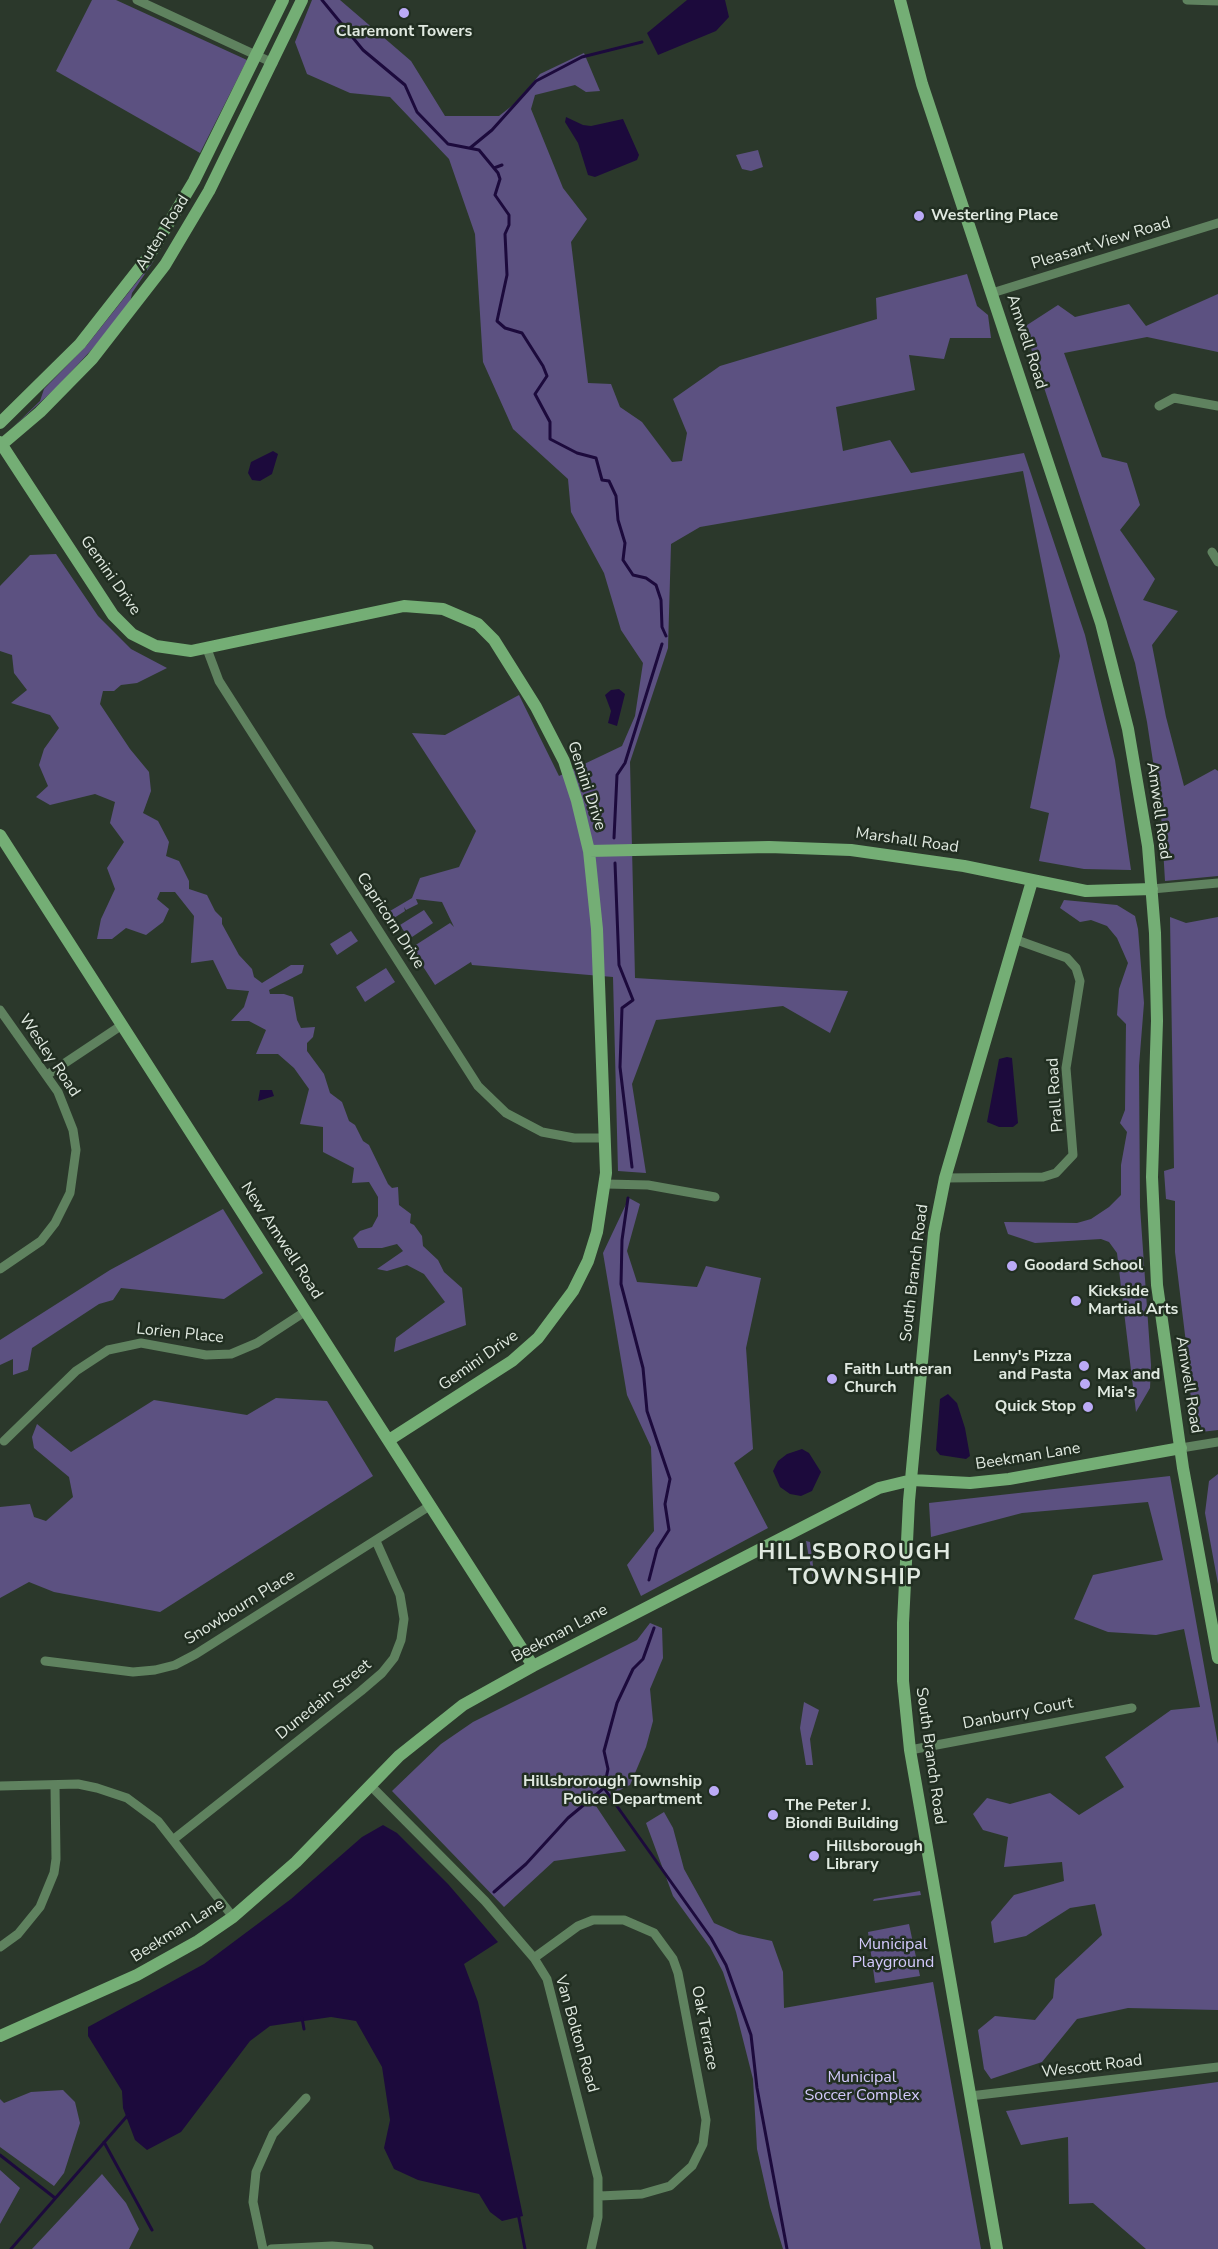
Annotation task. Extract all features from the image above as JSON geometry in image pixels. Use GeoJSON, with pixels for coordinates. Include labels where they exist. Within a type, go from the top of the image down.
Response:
{"type":"FeatureCollection","features":[{"type":"Feature","properties":{"kind":"street"},"geometry":{"type":"LineString","coordinates":[[137,0],[273,63]]}},
{"type":"Feature","properties":{"kind":"street","name":"Auten Road"},"geometry":{"type":"LineString","coordinates":[[0,423],[80,344],[149,256],[194,181],[283,0]]}},
{"type":"Feature","properties":{"kind":"street","name":"Auten Road"},"geometry":{"type":"LineString","coordinates":[[1,444],[40,412],[92,358],[165,265],[209,191],[303,0]]}},
{"type":"Feature","properties":{"kind":"street","name":"Amwell Road"},"geometry":{"type":"LineString","coordinates":[[900,0],[922,84],[1089,585],[1117,678],[1140,794],[1152,890],[1157,976],[1152,1177],[1157,1285],[1181,1448],[1218,1658]]}},
{"type":"Feature","properties":{"kind":"street"},"geometry":{"type":"LineString","coordinates":[[1187,0],[1214,1]]}},
{"type":"Feature","properties":{"kind":"street","name":"Pleasant View Road"},"geometry":{"type":"LineString","coordinates":[[992,293],[1218,223]]}},
{"type":"Feature","properties":{"kind":"street"},"geometry":{"type":"LineString","coordinates":[[1159,406],[1174,398],[1218,406]]}},
{"type":"Feature","properties":{"kind":"street","name":"Gemini Drive"},"geometry":{"type":"LineString","coordinates":[[1,444],[123,627],[156,646],[177,651],[207,649],[404,606],[443,609],[468,619],[486,631],[502,651],[556,744],[577,801],[589,851],[597,929],[606,1184],[601,1218],[588,1260],[573,1291],[547,1328],[512,1361],[389,1440]]}},
{"type":"Feature","properties":{"kind":"street"},"geometry":{"type":"LineString","coordinates":[[1212,552],[1218,562]]}},
{"type":"Feature","properties":{"kind":"street","name":"Capricorn Drive"},"geometry":{"type":"LineString","coordinates":[[207,649],[219,681],[478,1086],[506,1113],[542,1132],[574,1138],[605,1138]]}},
{"type":"Feature","properties":{"kind":"street","name":"New Amwell Road"},"geometry":{"type":"LineString","coordinates":[[0,836],[533,1666]]}},
{"type":"Feature","properties":{"kind":"street","name":"Marshall Road"},"geometry":{"type":"LineString","coordinates":[[589,851],[769,847],[851,850],[964,866],[1086,891],[1152,890],[1218,883]]}},
{"type":"Feature","properties":{"kind":"street","name":"South Branch Road"},"geometry":{"type":"LineString","coordinates":[[997,2249],[910,1750],[903,1651],[912,1480],[934,1233],[945,1178],[1032,881]]}},
{"type":"Feature","properties":{"kind":"street","name":"Prall Road"},"geometry":{"type":"LineString","coordinates":[[945,1178],[1043,1177],[1056,1173],[1073,1155],[1067,1060],[1080,981],[1076,968],[1067,958],[1014,939]]}},
{"type":"Feature","properties":{"kind":"street","name":"Wesley Road"},"geometry":{"type":"LineString","coordinates":[[0,1010],[63,1101],[73,1130],[76,1150],[70,1193],[55,1223],[41,1241],[0,1269]]}},
{"type":"Feature","properties":{"kind":"street"},"geometry":{"type":"LineString","coordinates":[[47,1075],[122,1025]]}},
{"type":"Feature","properties":{"kind":"street"},"geometry":{"type":"LineString","coordinates":[[606,1184],[648,1185],[715,1197]]}},
{"type":"Feature","properties":{"kind":"street","name":"Lorien Place"},"geometry":{"type":"LineString","coordinates":[[4,1441],[75,1371],[108,1350],[141,1343],[206,1355],[231,1354],[257,1343],[306,1311]]}},
{"type":"Feature","properties":{"kind":"street","name":"Beekman Lane"},"geometry":{"type":"LineString","coordinates":[[0,2036],[137,1976],[198,1941],[233,1917],[296,1862],[370,1785],[418,1740],[463,1705],[533,1666],[871,1491],[897,1482],[912,1480],[970,1483],[1009,1479],[1218,1442]]}},
{"type":"Feature","properties":{"kind":"street","name":"Snowbourn Place"},"geometry":{"type":"LineString","coordinates":[[45,1661],[133,1671],[155,1670],[175,1665],[431,1505]]}},
{"type":"Feature","properties":{"kind":"street","name":"Dunedain Street"},"geometry":{"type":"LineString","coordinates":[[174,1839],[375,1679],[394,1658],[401,1640],[404,1619],[400,1595],[376,1541]]}},
{"type":"Feature","properties":{"kind":"street","name":"Danburry Court"},"geometry":{"type":"LineString","coordinates":[[910,1750],[1132,1708]]}},
{"type":"Feature","properties":{"kind":"street"},"geometry":{"type":"LineString","coordinates":[[0,1947],[18,1934],[40,1908],[54,1873],[56,1859],[55,1785]]}},
{"type":"Feature","properties":{"kind":"street"},"geometry":{"type":"LineString","coordinates":[[0,1786],[55,1785],[97,1788],[127,1798],[158,1821],[233,1917]]}},
{"type":"Feature","properties":{"kind":"street","name":"Van Bolton Road"},"geometry":{"type":"LineString","coordinates":[[370,1785],[455,1868],[534,1958],[554,1995],[598,2178],[600,2196],[591,2249]]}},
{"type":"Feature","properties":{"kind":"street","name":"Oak Terrace"},"geometry":{"type":"LineString","coordinates":[[534,1958],[578,1926],[593,1920],[624,1920],[654,1933],[673,1959],[678,1973],[706,2120],[703,2144],[692,2166],[670,2186],[642,2194],[600,2196]]}},
{"type":"Feature","properties":{"kind":"street","name":"Wescott Road"},"geometry":{"type":"LineString","coordinates":[[970,2096],[1218,2067]]}},
{"type":"Feature","properties":{"kind":"street"},"geometry":{"type":"LineString","coordinates":[[263,2249],[253,2202],[256,2172],[273,2134],[306,2098]]}},
{"type":"Feature","properties":{"kind":"street"},"geometry":{"type":"LineString","coordinates":[[271,2249],[332,2246],[369,2249]]}},
{"type":"Feature","properties":{"kind":"green space"},"geometry":{"type":"Polygon","coordinates":[[[92,0],[116,0],[247,60],[200,153],[56,71],[92,0]]]}},
{"type":"Feature","properties":{"kind":"green space"},"geometry":{"type":"Polygon","coordinates":[[[312,0],[340,0],[411,61],[445,116],[499,116],[518,101],[540,74],[584,53],[600,91],[586,92],[575,85],[535,95],[531,109],[563,188],[587,219],[571,242],[588,383],[611,384],[620,407],[642,422],[672,462],[682,461],[687,433],[673,399],[720,366],[877,319],[876,298],[967,274],[977,306],[988,315],[991,338],[950,338],[944,359],[909,355],[915,390],[836,407],[843,451],[890,440],[911,473],[1024,453],[1085,635],[1115,760],[1131,870],[1084,869],[1039,861],[1049,813],[1030,808],[1060,656],[1023,471],[700,527],[671,544],[668,648],[630,762],[635,978],[848,991],[830,1033],[783,1006],[656,1020],[632,1084],[646,1173],[618,1171],[613,977],[472,965],[471,962],[435,985],[411,948],[450,923],[454,927],[442,902],[416,899],[418,904],[406,910],[404,907],[405,911],[394,918],[390,911],[412,898],[420,878],[459,867],[476,831],[412,733],[445,735],[519,695],[559,776],[622,746],[635,716],[643,663],[621,630],[604,573],[571,512],[568,479],[513,429],[483,362],[475,234],[449,159],[390,97],[350,93],[307,74],[295,42],[312,0]]]}},
{"type":"Feature","properties":{"kind":"green space"},"geometry":{"type":"Polygon","coordinates":[[[758,150],[763,167],[751,171],[742,169],[736,155],[758,150]]]}},
{"type":"Feature","properties":{"kind":"green space"},"geometry":{"type":"Polygon","coordinates":[[[155,259],[132,293],[130,303],[94,347],[57,387],[12,428],[40,401],[44,389],[87,345],[155,259]]]}},
{"type":"Feature","properties":{"kind":"green space"},"geometry":{"type":"Polygon","coordinates":[[[1218,294],[1218,352],[1147,337],[1064,353],[1102,457],[1127,463],[1140,505],[1120,530],[1155,579],[1143,600],[1178,611],[1152,645],[1166,717],[1184,786],[1215,769],[1218,771],[1218,876],[1165,881],[1161,814],[1147,722],[1135,663],[1024,327],[1058,305],[1075,317],[1129,304],[1146,326],[1218,294]]]}},
{"type":"Feature","properties":{"kind":"green space"},"geometry":{"type":"Polygon","coordinates":[[[56,554],[98,616],[131,649],[167,668],[137,683],[121,685],[114,691],[103,691],[100,704],[130,749],[149,772],[151,791],[143,813],[158,821],[169,842],[166,856],[179,861],[189,881],[189,889],[207,895],[215,911],[222,918],[222,924],[239,955],[252,969],[254,977],[262,983],[291,965],[304,965],[302,973],[269,990],[270,994],[284,994],[293,997],[297,1020],[301,1028],[315,1027],[313,1037],[307,1043],[307,1051],[324,1074],[330,1093],[342,1102],[349,1121],[355,1125],[363,1141],[369,1145],[388,1184],[392,1188],[398,1187],[399,1205],[411,1214],[410,1223],[422,1236],[423,1246],[438,1260],[444,1272],[462,1288],[466,1325],[394,1352],[396,1338],[445,1302],[424,1274],[407,1265],[387,1271],[377,1269],[403,1251],[397,1244],[382,1248],[358,1248],[353,1238],[360,1231],[372,1227],[378,1216],[378,1197],[369,1182],[352,1183],[354,1168],[323,1152],[323,1127],[300,1124],[309,1089],[294,1068],[278,1054],[256,1054],[266,1030],[249,1021],[231,1021],[244,1007],[249,991],[227,989],[213,960],[191,963],[194,916],[175,892],[160,892],[157,899],[169,909],[163,922],[146,935],[126,928],[112,939],[97,939],[101,919],[115,889],[107,868],[124,842],[110,823],[115,802],[95,794],[50,805],[36,797],[48,786],[39,765],[44,749],[59,728],[50,715],[11,703],[27,690],[14,673],[12,655],[0,651],[0,586],[30,555],[56,554]]]}},
{"type":"Feature","properties":{"kind":"green space"},"geometry":{"type":"Polygon","coordinates":[[[1064,900],[1117,905],[1135,916],[1138,929],[1144,1003],[1139,1066],[1140,1207],[1151,1365],[1150,1388],[1136,1412],[1117,1253],[1109,1242],[1101,1239],[1035,1243],[1008,1234],[1004,1222],[1077,1223],[1091,1219],[1109,1207],[1121,1195],[1121,1165],[1127,1132],[1120,1123],[1125,1110],[1126,1024],[1117,1015],[1119,989],[1128,963],[1117,938],[1107,926],[1091,920],[1080,922],[1060,908],[1064,900]]]}},
{"type":"Feature","properties":{"kind":"green space"},"geometry":{"type":"Polygon","coordinates":[[[424,910],[433,923],[409,939],[400,925],[424,910]]]}},
{"type":"Feature","properties":{"kind":"green space"},"geometry":{"type":"Polygon","coordinates":[[[1170,917],[1186,923],[1218,917],[1218,1430],[1201,1432],[1197,1427],[1185,1366],[1189,1368],[1175,1252],[1175,1201],[1166,1199],[1164,1171],[1174,1168],[1170,917]]]}},
{"type":"Feature","properties":{"kind":"green space"},"geometry":{"type":"Polygon","coordinates":[[[351,931],[358,941],[337,955],[330,944],[351,931]]]}},
{"type":"Feature","properties":{"kind":"green space"},"geometry":{"type":"Polygon","coordinates":[[[386,968],[395,982],[365,1002],[356,987],[386,968]]]}},
{"type":"Feature","properties":{"kind":"green space"},"geometry":{"type":"Polygon","coordinates":[[[629,1198],[640,1204],[627,1251],[637,1282],[697,1287],[706,1266],[761,1278],[746,1348],[753,1449],[734,1463],[768,1528],[641,1596],[627,1565],[654,1531],[651,1447],[627,1395],[603,1253],[629,1198]]]}},
{"type":"Feature","properties":{"kind":"green space"},"geometry":{"type":"Polygon","coordinates":[[[223,1209],[263,1273],[224,1299],[121,1288],[113,1300],[99,1304],[32,1348],[28,1370],[13,1375],[13,1359],[0,1365],[0,1340],[110,1270],[223,1209]]]}},
{"type":"Feature","properties":{"kind":"green space"},"geometry":{"type":"Polygon","coordinates":[[[276,1398],[327,1401],[373,1476],[160,1612],[54,1592],[29,1582],[0,1598],[0,1507],[30,1504],[34,1517],[46,1521],[73,1497],[69,1477],[34,1448],[32,1437],[37,1424],[71,1452],[154,1400],[247,1415],[276,1398]]]}},
{"type":"Feature","properties":{"kind":"green space"},"geometry":{"type":"Polygon","coordinates":[[[1218,1474],[1218,1584],[1205,1513],[1209,1481],[1218,1474]]]}},
{"type":"Feature","properties":{"kind":"green space"},"geometry":{"type":"Polygon","coordinates":[[[1170,1476],[1218,1744],[1218,2010],[1128,2008],[1077,2019],[1042,2062],[991,2079],[984,2069],[978,2030],[995,2016],[1035,2020],[1053,1998],[1055,1979],[1102,1935],[1095,1904],[1070,1908],[1026,1936],[994,1943],[991,1922],[1014,1895],[1064,1881],[1062,1862],[1004,1867],[1008,1837],[983,1830],[973,1814],[987,1798],[1010,1804],[1050,1793],[1079,1815],[1124,1787],[1105,1757],[1171,1710],[1200,1707],[1184,1629],[1156,1635],[1108,1632],[1074,1619],[1093,1575],[1163,1560],[1148,1502],[1022,1513],[931,1537],[929,1503],[1170,1476]]]}},
{"type":"Feature","properties":{"kind":"green space"},"geometry":{"type":"Polygon","coordinates":[[[806,1541],[810,1542],[815,1581],[813,1580],[806,1541]]]}},
{"type":"Feature","properties":{"kind":"green space"},"geometry":{"type":"Polygon","coordinates":[[[650,1623],[662,1628],[663,1658],[650,1689],[653,1721],[646,1747],[630,1785],[594,1803],[626,1851],[554,1861],[504,1907],[392,1791],[441,1744],[473,1722],[637,1640],[650,1623]]]}},
{"type":"Feature","properties":{"kind":"green space"},"geometry":{"type":"Polygon","coordinates":[[[804,1702],[819,1710],[810,1739],[813,1765],[806,1765],[800,1728],[804,1702]]]}},
{"type":"Feature","properties":{"kind":"green space","name":"Municipal Soccer Complex"},"geometry":{"type":"Polygon","coordinates":[[[664,1812],[673,1828],[684,1869],[714,1923],[739,1934],[772,1941],[783,1972],[784,2008],[933,1982],[981,2249],[783,2249],[770,2207],[757,2149],[753,2079],[736,2012],[723,1972],[710,1947],[673,1896],[646,1823],[664,1812]]]}},
{"type":"Feature","properties":{"kind":"green space"},"geometry":{"type":"Polygon","coordinates":[[[920,1891],[921,1895],[873,1901],[874,1899],[920,1891]]]}},
{"type":"Feature","properties":{"kind":"green space","name":"Municipal Playground"},"geometry":{"type":"Polygon","coordinates":[[[909,1924],[920,1976],[875,1983],[868,1932],[909,1924]]]}},
{"type":"Feature","properties":{"kind":"green space"},"geometry":{"type":"Polygon","coordinates":[[[1218,2082],[1218,2249],[1146,2249],[1093,2203],[1069,2204],[1068,2137],[1021,2145],[1006,2111],[1218,2082]]]}},
{"type":"Feature","properties":{"kind":"green space"},"geometry":{"type":"Polygon","coordinates":[[[63,2090],[75,2102],[80,2123],[64,2173],[54,2186],[0,2147],[0,2099],[4,2103],[31,2092],[63,2090]]]}},
{"type":"Feature","properties":{"kind":"green space"},"geometry":{"type":"Polygon","coordinates":[[[0,2170],[20,2188],[0,2224],[0,2170]]]}},
{"type":"Feature","properties":{"kind":"green space"},"geometry":{"type":"Polygon","coordinates":[[[102,2174],[126,2203],[139,2229],[129,2249],[32,2249],[102,2174]]]}},
{"type":"Feature","properties":{"kind":"shaded area"},"geometry":{"type":"Polygon","coordinates":[[[687,0],[725,0],[729,17],[716,31],[658,55],[647,33],[687,0]]]}},
{"type":"Feature","properties":{"kind":"shaded area"},"geometry":{"type":"Polygon","coordinates":[[[566,117],[591,126],[623,119],[639,155],[637,160],[595,177],[588,175],[578,143],[565,122],[566,117]]]}},
{"type":"Feature","properties":{"kind":"shaded area"},"geometry":{"type":"Polygon","coordinates":[[[273,451],[278,454],[272,474],[260,481],[252,480],[248,473],[251,462],[273,451]]]}},
{"type":"Feature","properties":{"kind":"shaded area"},"geometry":{"type":"Polygon","coordinates":[[[619,689],[625,694],[617,726],[608,723],[611,711],[605,695],[611,690],[619,689]]]}},
{"type":"Feature","properties":{"kind":"shaded area"},"geometry":{"type":"Polygon","coordinates":[[[1012,1058],[1018,1123],[1013,1127],[999,1127],[987,1122],[999,1059],[1012,1058]]]}},
{"type":"Feature","properties":{"kind":"shaded area"},"geometry":{"type":"Polygon","coordinates":[[[260,1090],[272,1090],[274,1096],[258,1101],[260,1090]]]}},
{"type":"Feature","properties":{"kind":"shaded area"},"geometry":{"type":"Polygon","coordinates":[[[948,1394],[957,1403],[965,1428],[970,1456],[966,1459],[940,1455],[936,1450],[940,1399],[948,1394]]]}},
{"type":"Feature","properties":{"kind":"shaded area"},"geometry":{"type":"Polygon","coordinates":[[[802,1449],[809,1453],[821,1472],[812,1491],[801,1496],[790,1494],[780,1487],[773,1471],[778,1461],[787,1454],[802,1449]]]}},
{"type":"Feature","properties":{"kind":"shaded area"},"geometry":{"type":"Polygon","coordinates":[[[383,1825],[397,1833],[448,1884],[498,1942],[464,1964],[478,2002],[523,2216],[502,2221],[490,2212],[479,2194],[418,2180],[394,2169],[384,2148],[390,2120],[382,2067],[356,2021],[331,2017],[270,2026],[250,2041],[181,2132],[147,2150],[135,2140],[123,2108],[122,2091],[88,2036],[88,2027],[204,1964],[291,1899],[362,1837],[383,1825]]]}},
{"type":"Feature","properties":{"kind":"waterway"},"geometry":{"type":"LineString","coordinates":[[322,0],[363,50],[405,85],[417,112],[448,144],[479,150],[498,173],[500,179],[495,195],[509,215],[509,225],[505,234],[507,275],[497,321],[505,328],[522,333],[543,366],[547,376],[535,394],[550,422],[550,439],[577,453],[596,458],[602,480],[609,481],[616,496],[618,520],[625,543],[623,560],[633,575],[646,578],[656,585],[661,600],[662,627],[666,636]]}},
{"type":"Feature","properties":{"kind":"waterway"},"geometry":{"type":"LineString","coordinates":[[470,148],[492,130],[536,81],[582,57],[642,42]]}},
{"type":"Feature","properties":{"kind":"waterway"},"geometry":{"type":"LineString","coordinates":[[494,168],[502,165]]}},
{"type":"Feature","properties":{"kind":"waterway"},"geometry":{"type":"LineString","coordinates":[[614,838],[617,775],[625,763],[662,644]]}},
{"type":"Feature","properties":{"kind":"waterway"},"geometry":{"type":"LineString","coordinates":[[615,863],[619,965],[633,1000],[622,1008],[620,1067],[632,1167]]}},
{"type":"Feature","properties":{"kind":"waterway"},"geometry":{"type":"LineString","coordinates":[[628,1198],[622,1240],[621,1284],[643,1368],[647,1411],[670,1479],[665,1504],[669,1530],[657,1549],[649,1580]]}},
{"type":"Feature","properties":{"kind":"waterway"},"geometry":{"type":"LineString","coordinates":[[654,1628],[643,1659],[633,1669],[617,1703],[604,1751],[608,1769],[604,1788],[711,1938],[726,1965],[751,2035],[757,2088],[787,2249]]}},
{"type":"Feature","properties":{"kind":"waterway"},"geometry":{"type":"LineString","coordinates":[[494,1892],[526,1864],[568,1818],[604,1788]]}},
{"type":"Feature","properties":{"kind":"waterway"},"geometry":{"type":"LineString","coordinates":[[302,2018],[304,2029]]}},
{"type":"Feature","properties":{"kind":"waterway"},"geometry":{"type":"LineString","coordinates":[[11,2249],[128,2115]]}},
{"type":"Feature","properties":{"kind":"waterway"},"geometry":{"type":"LineString","coordinates":[[104,2142],[152,2230]]}},
{"type":"Feature","properties":{"kind":"waterway"},"geometry":{"type":"LineString","coordinates":[[0,2155],[55,2198]]}},
{"type":"Feature","properties":{"kind":"waterway"},"geometry":{"type":"LineString","coordinates":[[518,2213],[525,2249]]}},
{"type":"Feature","properties":{"kind":"place","name":"Claremont Towers"},"geometry":{"type":"Point","coordinates":[404,13]}},
{"type":"Feature","properties":{"kind":"place","name":"Westerling Place"},"geometry":{"type":"Point","coordinates":[919,216]}},
{"type":"Feature","properties":{"kind":"place","name":"Goodard School"},"geometry":{"type":"Point","coordinates":[1012,1266]}},
{"type":"Feature","properties":{"kind":"place","name":"Kickside Martial Arts"},"geometry":{"type":"Point","coordinates":[1076,1301]}},
{"type":"Feature","properties":{"kind":"place","name":"Lenny's Pizza and Pasta"},"geometry":{"type":"Point","coordinates":[1084,1366]}},
{"type":"Feature","properties":{"kind":"place","name":"Faith Lutheran Church"},"geometry":{"type":"Point","coordinates":[832,1379]}},
{"type":"Feature","properties":{"kind":"place","name":"Max and Mia's"},"geometry":{"type":"Point","coordinates":[1085,1384]}},
{"type":"Feature","properties":{"kind":"place","name":"Quick Stop"},"geometry":{"type":"Point","coordinates":[1088,1407]}},
{"type":"Feature","properties":{"kind":"place","name":"Hillsbrorough Township Police Department"},"geometry":{"type":"Point","coordinates":[714,1791]}},
{"type":"Feature","properties":{"kind":"place","name":"The Peter J. Biondi Building"},"geometry":{"type":"Point","coordinates":[773,1815]}},
{"type":"Feature","properties":{"kind":"place","name":"Hillsborough Library"},"geometry":{"type":"Point","coordinates":[814,1856]}},
{"type":"Feature","properties":{"kind":"district","name":"HILLSBOROUGH TOWNSHIP"},"geometry":{"type":"Point","coordinates":[855,1566]}}]}
